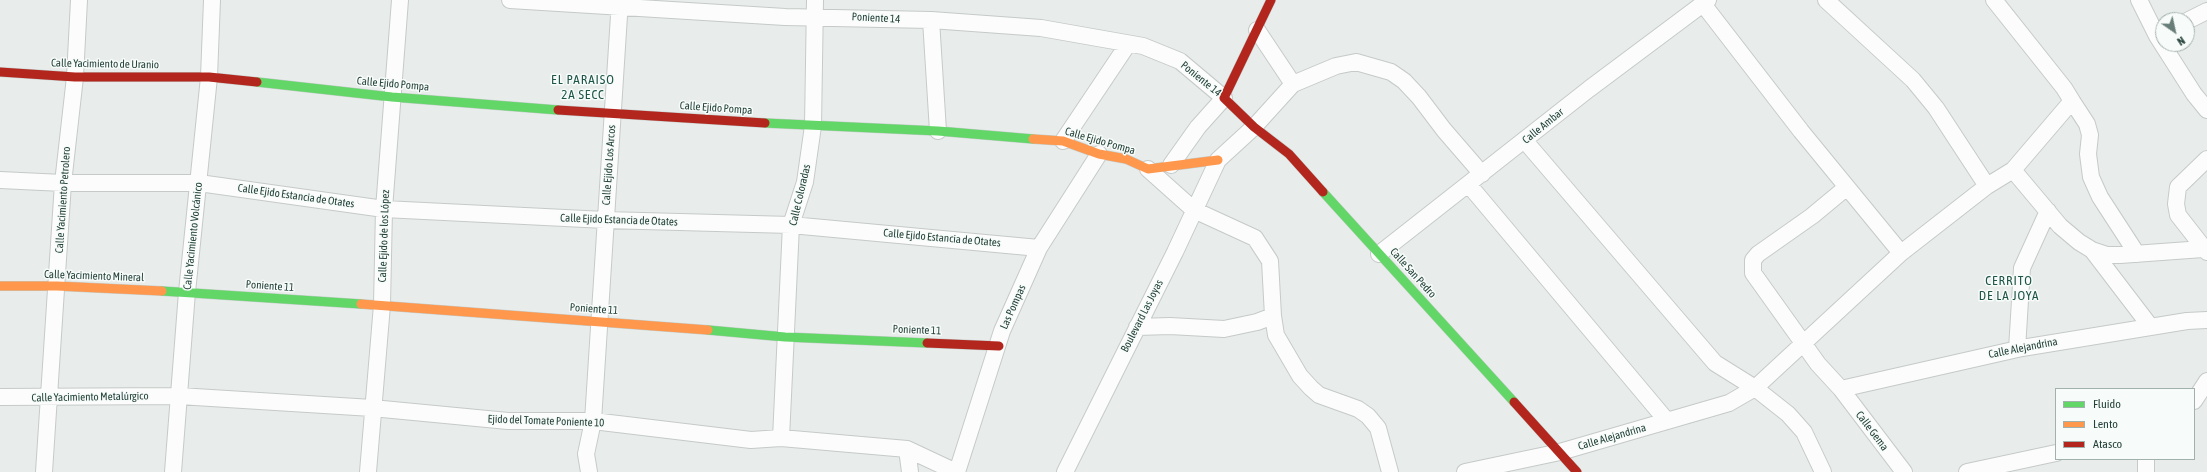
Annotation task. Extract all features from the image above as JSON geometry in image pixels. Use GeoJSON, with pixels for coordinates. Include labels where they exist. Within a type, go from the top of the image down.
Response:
{"type":"FeatureCollection","features":[{"type":"Feature","properties":{"kind":"street","name":"Calle Yacimiento Petrolero"},"geometry":{"type":"LineString","coordinates":[[44,472],[63,183],[75,77],[79,0]]}},
{"type":"Feature","properties":{"kind":"street","name":"Calle Yacimiento Volcánico"},"geometry":{"type":"LineString","coordinates":[[173,472],[187,292],[209,77],[212,0]]}},
{"type":"Feature","properties":{"kind":"street","name":"Calle Ejido de los López"},"geometry":{"type":"LineString","coordinates":[[368,472],[372,408],[382,305],[384,209],[400,0]]}},
{"type":"Feature","properties":{"kind":"street","name":"Poniente 14"},"geometry":{"type":"LineString","coordinates":[[510,0],[619,4],[815,18],[931,20],[1041,28],[1143,46],[1180,61],[1224,98]]}},
{"type":"Feature","properties":{"kind":"street","name":"Calle Coloradas"},"geometry":{"type":"LineString","coordinates":[[782,438],[785,337],[791,225],[804,182],[813,126],[815,0]]}},
{"type":"Feature","properties":{"kind":"street"},"geometry":{"type":"LineString","coordinates":[[1171,165],[1198,127],[1224,98],[1271,0]]}},
{"type":"Feature","properties":{"kind":"street"},"geometry":{"type":"LineString","coordinates":[[1826,0],[1913,80],[1936,108],[1987,186]]}},
{"type":"Feature","properties":{"kind":"street"},"geometry":{"type":"LineString","coordinates":[[1994,0],[2059,82],[2087,124],[2090,135],[2088,154],[2094,184],[2100,197],[2137,254]]}},
{"type":"Feature","properties":{"kind":"street"},"geometry":{"type":"LineString","coordinates":[[2139,0],[2155,26]]}},
{"type":"Feature","properties":{"kind":"street"},"geometry":{"type":"LineString","coordinates":[[1706,2],[1847,187],[1901,253]]}},
{"type":"Feature","properties":{"kind":"street","name":"Calle Ambar"},"geometry":{"type":"LineString","coordinates":[[1380,254],[1590,89],[1706,2]]}},
{"type":"Feature","properties":{"kind":"street","name":"Calle Ejido Los Arcos"},"geometry":{"type":"LineString","coordinates":[[589,472],[586,454],[593,421],[619,4]]}},
{"type":"Feature","properties":{"kind":"street"},"geometry":{"type":"LineString","coordinates":[[2195,17],[2207,12]]}},
{"type":"Feature","properties":{"kind":"street"},"geometry":{"type":"LineString","coordinates":[[931,20],[938,131]]}},
{"type":"Feature","properties":{"kind":"street"},"geometry":{"type":"LineString","coordinates":[[1257,30],[1293,84]]}},
{"type":"Feature","properties":{"kind":"street"},"geometry":{"type":"LineString","coordinates":[[1063,141],[1128,44]]}},
{"type":"Feature","properties":{"kind":"street"},"geometry":{"type":"LineString","coordinates":[[2170,52],[2194,94],[2207,110]]}},
{"type":"Feature","properties":{"kind":"street"},"geometry":{"type":"LineString","coordinates":[[1148,169],[1218,160],[1254,127],[1293,84],[1336,66],[1356,62],[1391,72],[1404,81],[1419,97],[1444,130],[1482,174]]}},
{"type":"Feature","properties":{"kind":"street","name":"Calle Yacimiento de Uranio"},"geometry":{"type":"LineString","coordinates":[[0,72],[75,77],[209,77]]}},
{"type":"Feature","properties":{"kind":"street","name":"Calle Ejido Pompa"},"geometry":{"type":"LineString","coordinates":[[209,77],[392,97],[613,114],[813,126],[938,131],[1063,141],[1099,154],[1126,160],[1148,169]]}},
{"type":"Feature","properties":{"kind":"street","name":"Calle San Pedro"},"geometry":{"type":"LineString","coordinates":[[1224,98],[1254,127],[1289,154],[1577,472]]}},
{"type":"Feature","properties":{"kind":"street","name":"Calle Alejandrina"},"geometry":{"type":"LineString","coordinates":[[1465,472],[1560,452],[1729,403],[1755,388],[1901,253],[1987,186],[2013,170],[2072,101]]}},
{"type":"Feature","properties":{"kind":"street"},"geometry":{"type":"LineString","coordinates":[[1525,141],[1715,362],[1755,388],[1788,414],[1804,432],[1823,472]]}},
{"type":"Feature","properties":{"kind":"street","name":"Las Pompas"},"geometry":{"type":"LineString","coordinates":[[956,472],[1002,331],[1039,248],[1099,154]]}},
{"type":"Feature","properties":{"kind":"street"},"geometry":{"type":"LineString","coordinates":[[2205,251],[2178,215],[2176,204],[2178,187],[2207,159]]}},
{"type":"Feature","properties":{"kind":"street","name":"Boulevard Las Joyas"},"geometry":{"type":"LineString","coordinates":[[1065,472],[1175,252],[1218,160]]}},
{"type":"Feature","properties":{"kind":"street"},"geometry":{"type":"LineString","coordinates":[[1148,169],[1194,210],[1256,238],[1270,261],[1273,316],[1276,335],[1300,376],[1311,388],[1319,395],[1358,409],[1368,416],[1378,428],[1390,472]]}},
{"type":"Feature","properties":{"kind":"street"},"geometry":{"type":"LineString","coordinates":[[2013,170],[2048,211],[2079,242],[2092,250],[2107,255],[2205,251]]}},
{"type":"Feature","properties":{"kind":"street","name":"Calle Ejido Estancia de Otates"},"geometry":{"type":"LineString","coordinates":[[0,180],[63,183],[199,183],[384,209],[605,220],[791,225],[1039,248]]}},
{"type":"Feature","properties":{"kind":"street"},"geometry":{"type":"LineString","coordinates":[[1469,185],[1667,421]]}},
{"type":"Feature","properties":{"kind":"street","name":"Calle Gema"},"geometry":{"type":"LineString","coordinates":[[1847,187],[1812,216],[1758,254],[1753,260],[1753,274],[1818,364],[1841,389],[1904,472]]}},
{"type":"Feature","properties":{"kind":"street"},"geometry":{"type":"LineString","coordinates":[[2017,349],[2022,268],[2048,211]]}},
{"type":"Feature","properties":{"kind":"street"},"geometry":{"type":"LineString","coordinates":[[2092,250],[2150,326]]}},
{"type":"Feature","properties":{"kind":"street","name":"Calle Yacimiento Mineral"},"geometry":{"type":"LineString","coordinates":[[0,286],[57,286],[187,292]]}},
{"type":"Feature","properties":{"kind":"street","name":"Poniente 11"},"geometry":{"type":"LineString","coordinates":[[187,292],[600,321],[785,337],[998,346]]}},
{"type":"Feature","properties":{"kind":"street"},"geometry":{"type":"LineString","coordinates":[[1137,327],[1170,326],[1224,329],[1257,322],[1273,316]]}},
{"type":"Feature","properties":{"kind":"street","name":"Calle Alejandrina"},"geometry":{"type":"LineString","coordinates":[[1841,389],[2017,349],[2187,320],[2207,320]]}},
{"type":"Feature","properties":{"kind":"street"},"geometry":{"type":"LineString","coordinates":[[2195,399],[2207,381]]}},
{"type":"Feature","properties":{"kind":"street","name":"Calle Yacimiento Metalúrgico"},"geometry":{"type":"LineString","coordinates":[[0,397],[179,396]]}},
{"type":"Feature","properties":{"kind":"street","name":"Ejido del Tomate Poniente 10"},"geometry":{"type":"LineString","coordinates":[[179,396],[372,408],[508,421],[593,421],[751,440],[782,438],[907,449],[956,472]]}},
{"type":"Feature","properties":{"kind":"street"},"geometry":{"type":"LineString","coordinates":[[907,449],[910,472]]}},
{"type":"Feature","properties":{"kind":"street"},"geometry":{"type":"LineString","coordinates":[[1967,472],[2055,453]]}},
{"type":"Feature","properties":{"kind":"street"},"geometry":{"type":"LineString","coordinates":[[2146,460],[2146,472]]}},
{"type":"Feature","properties":{"kind":"traffic: fast"},"geometry":{"type":"LineString","coordinates":[[257,82],[392,97],[558,110]]}},
{"type":"Feature","properties":{"kind":"traffic: fast"},"geometry":{"type":"LineString","coordinates":[[765,123],[938,131],[1033,139]]}},
{"type":"Feature","properties":{"kind":"traffic: fast"},"geometry":{"type":"LineString","coordinates":[[1323,192],[1514,402]]}},
{"type":"Feature","properties":{"kind":"traffic: fast"},"geometry":{"type":"LineString","coordinates":[[162,291],[361,304]]}},
{"type":"Feature","properties":{"kind":"traffic: fast"},"geometry":{"type":"LineString","coordinates":[[708,330],[785,337],[927,343]]}},
{"type":"Feature","properties":{"kind":"traffic: slow"},"geometry":{"type":"LineString","coordinates":[[1033,139],[1063,141],[1099,154],[1126,159],[1148,169],[1218,160]]}},
{"type":"Feature","properties":{"kind":"traffic: slow"},"geometry":{"type":"LineString","coordinates":[[0,286],[57,286],[162,291]]}},
{"type":"Feature","properties":{"kind":"traffic: slow"},"geometry":{"type":"LineString","coordinates":[[361,304],[708,330]]}},
{"type":"Feature","properties":{"kind":"traffic: jam"},"geometry":{"type":"LineString","coordinates":[[1271,0],[1224,98],[1254,127],[1289,154],[1323,192]]}},
{"type":"Feature","properties":{"kind":"traffic: jam"},"geometry":{"type":"LineString","coordinates":[[0,72],[75,77],[209,77],[257,82]]}},
{"type":"Feature","properties":{"kind":"traffic: jam"},"geometry":{"type":"LineString","coordinates":[[558,110],[765,123]]}},
{"type":"Feature","properties":{"kind":"traffic: jam"},"geometry":{"type":"LineString","coordinates":[[927,343],[999,346]]}},
{"type":"Feature","properties":{"kind":"traffic: jam"},"geometry":{"type":"LineString","coordinates":[[1514,402],[1577,472]]}},
{"type":"Feature","properties":{"kind":"district","name":"EL PARAISO 2A SECC"},"geometry":{"type":"Point","coordinates":[583,88]}},
{"type":"Feature","properties":{"kind":"district","name":"CERRITO DE LA JOYA"},"geometry":{"type":"Point","coordinates":[2009,288]}}]}
